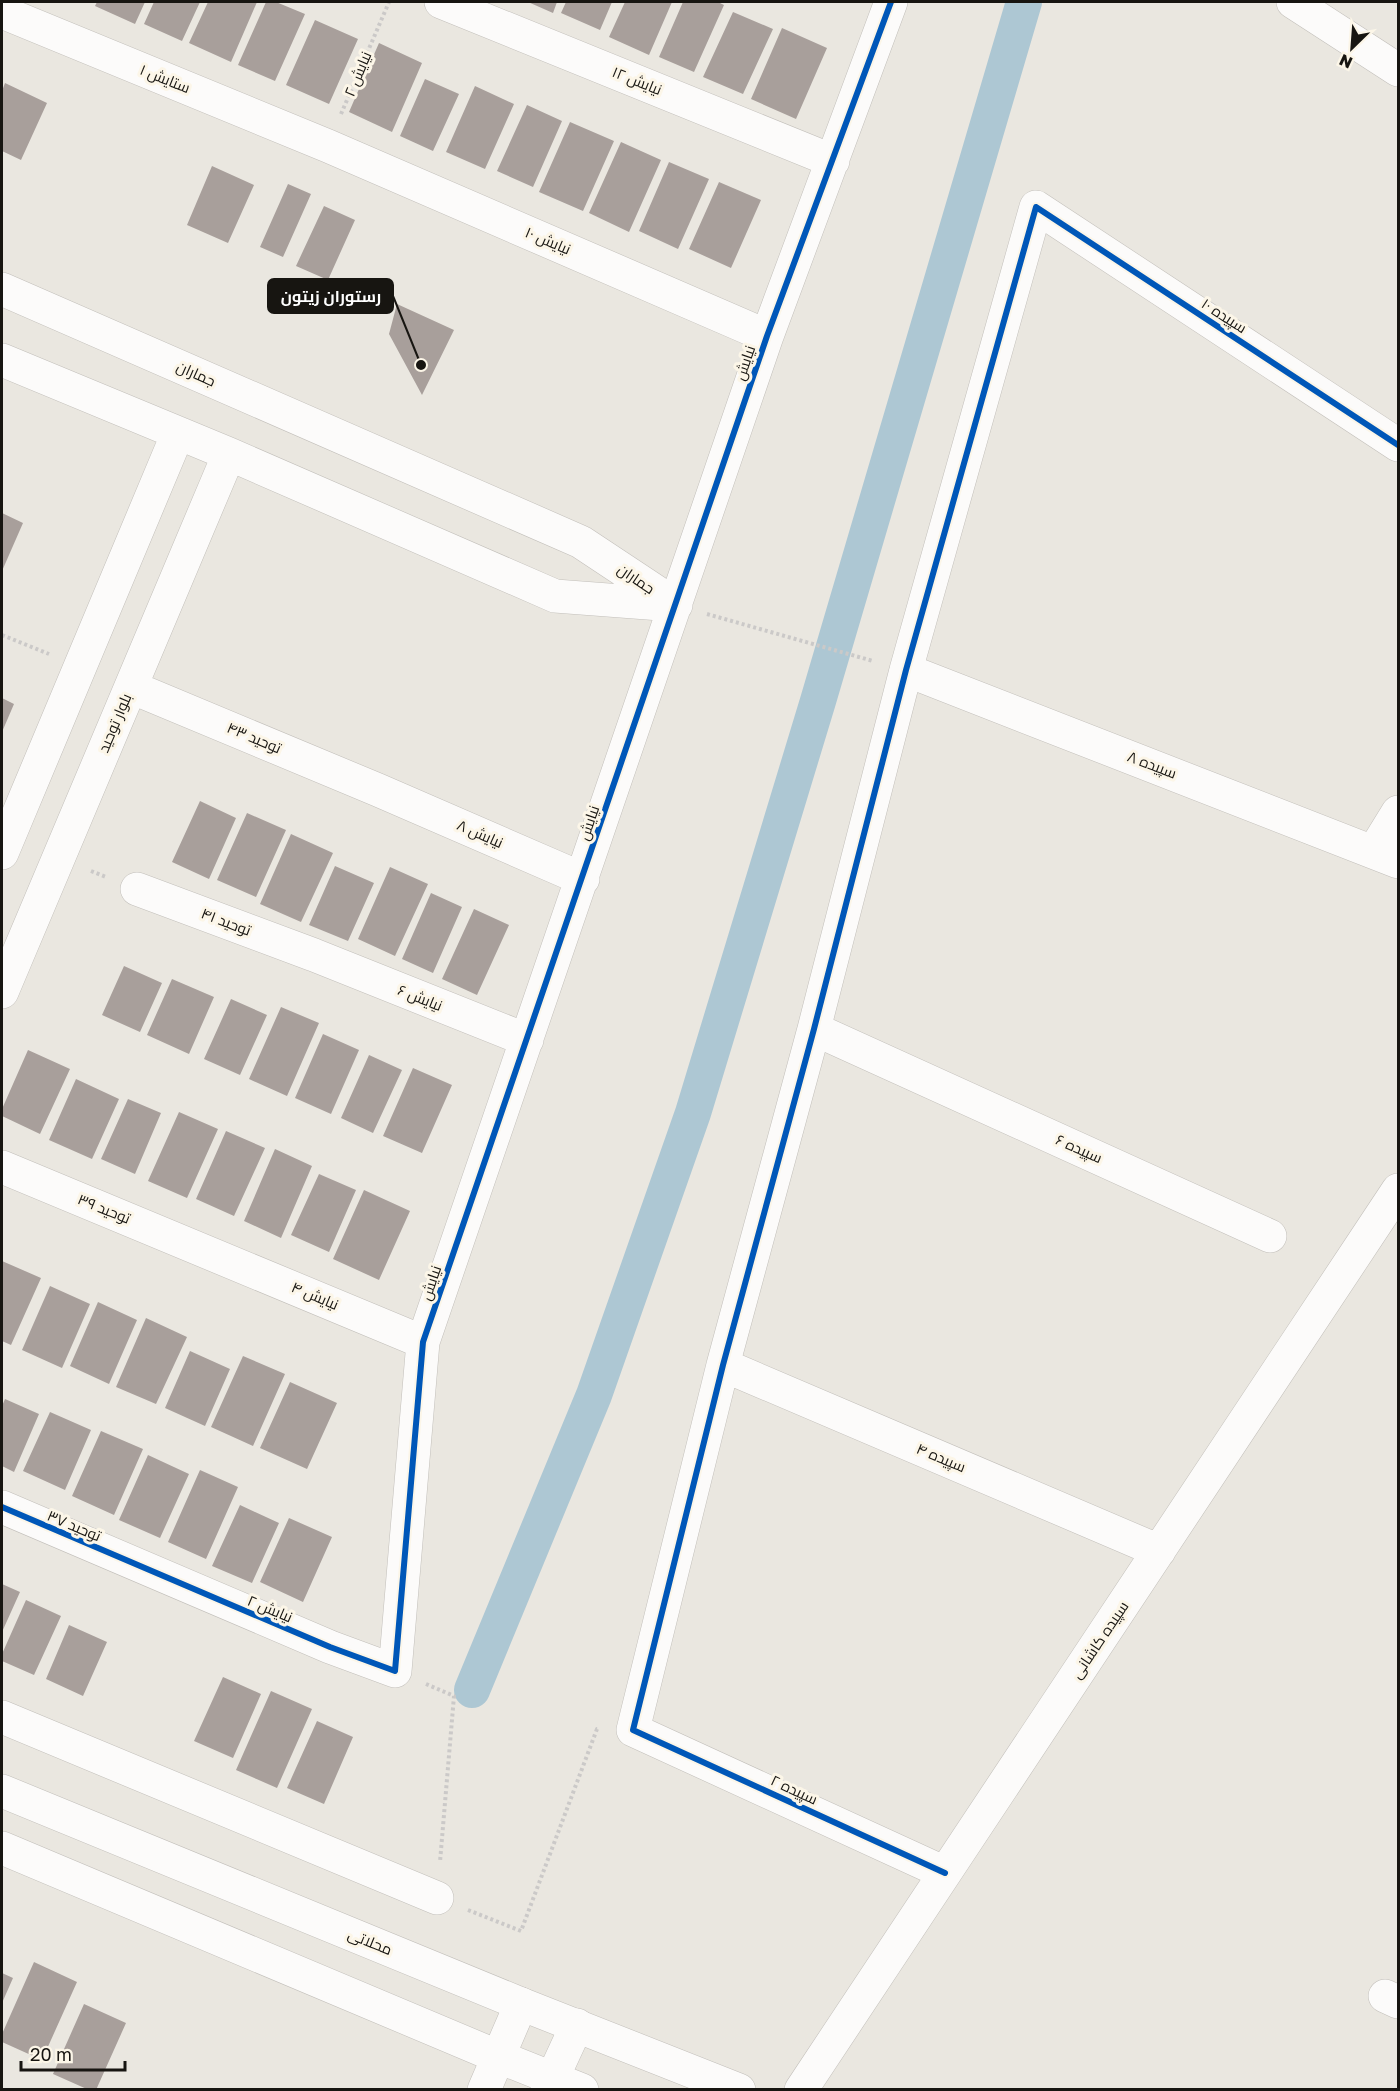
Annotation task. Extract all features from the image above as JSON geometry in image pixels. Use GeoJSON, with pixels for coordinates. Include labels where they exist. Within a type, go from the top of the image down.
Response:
{"type":"FeatureCollection","features":[{"type":"Feature","properties":{"kind":"street","name":"نیایش ۱۲"},"geometry":{"type":"LineString","coordinates":[[441,2],[833,161]]}},
{"type":"Feature","properties":{"kind":"street","name":"نیایش"},"geometry":{"type":"LineString","coordinates":[[395,1671],[423,1342],[767,336],[891,2]]}},
{"type":"Feature","properties":{"kind":"street"},"geometry":{"type":"LineString","coordinates":[[1293,2],[1398,70]]}},
{"type":"Feature","properties":{"kind":"street","name":"ستایش ۱"},"geometry":{"type":"LineString","coordinates":[[2,12],[328,146]]}},
{"type":"Feature","properties":{"kind":"street","name":"نیایش ۱۰"},"geometry":{"type":"LineString","coordinates":[[328,146],[767,336]]}},
{"type":"Feature","properties":{"kind":"street","name":"سپیده ۱۰"},"geometry":{"type":"LineString","coordinates":[[906,670],[1036,207],[1398,445]]}},
{"type":"Feature","properties":{"kind":"street","name":"جماران"},"geometry":{"type":"LineString","coordinates":[[2,289],[581,542],[676,605]]}},
{"type":"Feature","properties":{"kind":"street","name":"جماران"},"geometry":{"type":"LineString","coordinates":[[2,360],[229,454],[555,596],[676,605]]}},
{"type":"Feature","properties":{"kind":"street"},"geometry":{"type":"LineString","coordinates":[[2,853],[178,433]]}},
{"type":"Feature","properties":{"kind":"street","name":"بلوار توحید"},"geometry":{"type":"LineString","coordinates":[[2,992],[229,454]]}},
{"type":"Feature","properties":{"kind":"street"},"geometry":{"type":"LineString","coordinates":[[633,1730],[723,1365],[814,1029],[906,670]]}},
{"type":"Feature","properties":{"kind":"street","name":"سپیده ۸"},"geometry":{"type":"LineString","coordinates":[[906,670],[1386,856]]}},
{"type":"Feature","properties":{"kind":"street","name":"توحید ۴۳"},"geometry":{"type":"LineString","coordinates":[[130,687],[378,790]]}},
{"type":"Feature","properties":{"kind":"street","name":"نیایش ۸"},"geometry":{"type":"LineString","coordinates":[[378,790],[582,879]]}},
{"type":"Feature","properties":{"kind":"street"},"geometry":{"type":"LineString","coordinates":[[1386,856],[1398,812]]}},
{"type":"Feature","properties":{"kind":"street","name":"توحید ۴۱"},"geometry":{"type":"LineString","coordinates":[[137,889],[314,956]]}},
{"type":"Feature","properties":{"kind":"street","name":"نیایش ۶"},"geometry":{"type":"LineString","coordinates":[[314,956],[527,1040]]}},
{"type":"Feature","properties":{"kind":"street","name":"سپیده ۶"},"geometry":{"type":"LineString","coordinates":[[814,1029],[1270,1236]]}},
{"type":"Feature","properties":{"kind":"street","name":"توحید ۳۹"},"geometry":{"type":"LineString","coordinates":[[2,1167],[206,1251]]}},
{"type":"Feature","properties":{"kind":"street","name":"سپیده کاشانی"},"geometry":{"type":"LineString","coordinates":[[801,2090],[1398,1190]]}},
{"type":"Feature","properties":{"kind":"street","name":"نیایش ۴"},"geometry":{"type":"LineString","coordinates":[[206,1251],[423,1342]]}},
{"type":"Feature","properties":{"kind":"street","name":"سپیده ۴"},"geometry":{"type":"LineString","coordinates":[[723,1365],[1159,1551]]}},
{"type":"Feature","properties":{"kind":"street","name":"توحید ۳۷"},"geometry":{"type":"LineString","coordinates":[[2,1508],[137,1566]]}},
{"type":"Feature","properties":{"kind":"street","name":"نیایش ۲"},"geometry":{"type":"LineString","coordinates":[[137,1566],[330,1647],[395,1671]]}},
{"type":"Feature","properties":{"kind":"street"},"geometry":{"type":"LineString","coordinates":[[2,1717],[437,1898]]}},
{"type":"Feature","properties":{"kind":"street","name":"سپیده ۲"},"geometry":{"type":"LineString","coordinates":[[633,1730],[945,1873]]}},
{"type":"Feature","properties":{"kind":"street","name":"محلاتی"},"geometry":{"type":"LineString","coordinates":[[2,1791],[521,2004],[739,2090]]}},
{"type":"Feature","properties":{"kind":"street"},"geometry":{"type":"LineString","coordinates":[[2,1848],[499,2057],[561,2086],[577,2025]]}},
{"type":"Feature","properties":{"kind":"street"},"geometry":{"type":"LineString","coordinates":[[484,2090],[521,2004]]}},
{"type":"Feature","properties":{"kind":"path"},"geometry":{"type":"LineString","coordinates":[[676,605],[906,670]]}},
{"type":"Feature","properties":{"kind":"path"},"geometry":{"type":"LineString","coordinates":[[2,635],[80,666]]}},
{"type":"Feature","properties":{"kind":"path"},"geometry":{"type":"LineString","coordinates":[[58,858],[137,889]]}},
{"type":"Feature","properties":{"kind":"path"},"geometry":{"type":"LineString","coordinates":[[395,1671],[454,1696],[437,1898],[521,1931],[597,1729],[633,1730]]}},
{"type":"Feature","properties":{"kind":"building"},"geometry":{"type":"Polygon","coordinates":[[[97,2],[145,2],[135,24],[95,6],[97,2]]]}},
{"type":"Feature","properties":{"kind":"building"},"geometry":{"type":"Polygon","coordinates":[[[154,2],[200,2],[182,41],[144,24],[154,2]]]}},
{"type":"Feature","properties":{"kind":"building"},"geometry":{"type":"Polygon","coordinates":[[[208,2],[257,2],[231,62],[189,43],[208,2]]]}},
{"type":"Feature","properties":{"kind":"building"},"geometry":{"type":"Polygon","coordinates":[[[266,2],[276,2],[305,14],[275,81],[238,65],[266,2]]]}},
{"type":"Feature","properties":{"kind":"building"},"geometry":{"type":"Polygon","coordinates":[[[528,2],[557,2],[553,13],[528,2]]]}},
{"type":"Feature","properties":{"kind":"building"},"geometry":{"type":"Polygon","coordinates":[[[566,2],[612,2],[600,30],[561,13],[566,2]]]}},
{"type":"Feature","properties":{"kind":"building"},"geometry":{"type":"Polygon","coordinates":[[[625,2],[672,2],[649,55],[609,37],[625,2]]]}},
{"type":"Feature","properties":{"kind":"building"},"geometry":{"type":"Polygon","coordinates":[[[683,2],[718,2],[724,5],[694,72],[659,57],[683,2]]]}},
{"type":"Feature","properties":{"kind":"building"},"geometry":{"type":"Polygon","coordinates":[[[733,12],[773,29],[743,94],[703,77],[733,12]]]}},
{"type":"Feature","properties":{"kind":"building"},"geometry":{"type":"Polygon","coordinates":[[[315,20],[358,39],[329,104],[286,85],[315,20]]]}},
{"type":"Feature","properties":{"kind":"building"},"geometry":{"type":"Polygon","coordinates":[[[782,28],[827,48],[796,119],[751,99],[782,28]]]}},
{"type":"Feature","properties":{"kind":"building"},"geometry":{"type":"Polygon","coordinates":[[[379,43],[422,63],[392,132],[349,112],[379,43]]]}},
{"type":"Feature","properties":{"kind":"building"},"geometry":{"type":"Polygon","coordinates":[[[425,79],[459,94],[433,151],[400,136],[425,79]]]}},
{"type":"Feature","properties":{"kind":"building"},"geometry":{"type":"Polygon","coordinates":[[[5,83],[47,103],[21,160],[2,151],[2,91],[5,83]]]}},
{"type":"Feature","properties":{"kind":"building"},"geometry":{"type":"Polygon","coordinates":[[[475,86],[514,104],[485,169],[446,152],[475,86]]]}},
{"type":"Feature","properties":{"kind":"building"},"geometry":{"type":"Polygon","coordinates":[[[527,105],[562,121],[533,187],[497,171],[527,105]]]}},
{"type":"Feature","properties":{"kind":"building"},"geometry":{"type":"Polygon","coordinates":[[[570,122],[614,141],[583,211],[539,192],[570,122]]]}},
{"type":"Feature","properties":{"kind":"building"},"geometry":{"type":"Polygon","coordinates":[[[621,142],[661,160],[629,232],[589,213],[621,142]]]}},
{"type":"Feature","properties":{"kind":"building"},"geometry":{"type":"Polygon","coordinates":[[[669,162],[709,179],[678,249],[639,231],[669,162]]]}},
{"type":"Feature","properties":{"kind":"building"},"geometry":{"type":"Polygon","coordinates":[[[212,166],[254,185],[228,243],[187,225],[212,166]]]}},
{"type":"Feature","properties":{"kind":"building"},"geometry":{"type":"Polygon","coordinates":[[[719,182],[761,200],[731,268],[689,249],[719,182]]]}},
{"type":"Feature","properties":{"kind":"building"},"geometry":{"type":"Polygon","coordinates":[[[288,184],[311,194],[283,257],[260,247],[288,184]]]}},
{"type":"Feature","properties":{"kind":"building"},"geometry":{"type":"Polygon","coordinates":[[[324,206],[355,220],[328,280],[296,266],[324,206]]]}},
{"type":"Feature","properties":{"kind":"building"},"geometry":{"type":"Polygon","coordinates":[[[397,304],[454,330],[422,395],[389,334],[397,304]]]}},
{"type":"Feature","properties":{"kind":"building"},"geometry":{"type":"Polygon","coordinates":[[[2,513],[23,523],[2,571],[2,513]]]}},
{"type":"Feature","properties":{"kind":"building"},"geometry":{"type":"Polygon","coordinates":[[[2,698],[14,704],[2,732],[2,698]]]}},
{"type":"Feature","properties":{"kind":"building"},"geometry":{"type":"Polygon","coordinates":[[[200,801],[236,818],[209,879],[172,862],[200,801]]]}},
{"type":"Feature","properties":{"kind":"building"},"geometry":{"type":"Polygon","coordinates":[[[247,813],[286,830],[256,897],[217,880],[247,813]]]}},
{"type":"Feature","properties":{"kind":"building"},"geometry":{"type":"Polygon","coordinates":[[[291,834],[333,853],[301,922],[260,904],[291,834]]]}},
{"type":"Feature","properties":{"kind":"building"},"geometry":{"type":"Polygon","coordinates":[[[335,866],[374,883],[348,941],[309,925],[335,866]]]}},
{"type":"Feature","properties":{"kind":"building"},"geometry":{"type":"Polygon","coordinates":[[[390,867],[428,884],[395,956],[358,939],[390,867]]]}},
{"type":"Feature","properties":{"kind":"building"},"geometry":{"type":"Polygon","coordinates":[[[431,893],[462,907],[433,973],[402,959],[431,893]]]}},
{"type":"Feature","properties":{"kind":"building"},"geometry":{"type":"Polygon","coordinates":[[[474,909],[509,925],[477,995],[442,979],[474,909]]]}},
{"type":"Feature","properties":{"kind":"building"},"geometry":{"type":"Polygon","coordinates":[[[124,966],[162,983],[140,1032],[102,1015],[124,966]]]}},
{"type":"Feature","properties":{"kind":"building"},"geometry":{"type":"Polygon","coordinates":[[[172,979],[214,997],[189,1054],[147,1035],[172,979]]]}},
{"type":"Feature","properties":{"kind":"building"},"geometry":{"type":"Polygon","coordinates":[[[231,999],[267,1015],[240,1075],[204,1059],[231,999]]]}},
{"type":"Feature","properties":{"kind":"building"},"geometry":{"type":"Polygon","coordinates":[[[281,1007],[319,1023],[287,1096],[249,1079],[281,1007]]]}},
{"type":"Feature","properties":{"kind":"building"},"geometry":{"type":"Polygon","coordinates":[[[323,1034],[359,1050],[331,1114],[295,1098],[323,1034]]]}},
{"type":"Feature","properties":{"kind":"building"},"geometry":{"type":"Polygon","coordinates":[[[28,1050],[70,1069],[40,1134],[2,1116],[2,1109],[28,1050]]]}},
{"type":"Feature","properties":{"kind":"building"},"geometry":{"type":"Polygon","coordinates":[[[369,1055],[402,1070],[373,1133],[341,1118],[369,1055]]]}},
{"type":"Feature","properties":{"kind":"building"},"geometry":{"type":"Polygon","coordinates":[[[413,1068],[452,1085],[422,1153],[383,1136],[413,1068]]]}},
{"type":"Feature","properties":{"kind":"building"},"geometry":{"type":"Polygon","coordinates":[[[76,1079],[119,1099],[92,1159],[49,1140],[76,1079]]]}},
{"type":"Feature","properties":{"kind":"building"},"geometry":{"type":"Polygon","coordinates":[[[128,1099],[161,1113],[135,1174],[101,1159],[128,1099]]]}},
{"type":"Feature","properties":{"kind":"building"},"geometry":{"type":"Polygon","coordinates":[[[179,1112],[218,1129],[187,1198],[148,1181],[179,1112]]]}},
{"type":"Feature","properties":{"kind":"building"},"geometry":{"type":"Polygon","coordinates":[[[226,1131],[265,1148],[234,1216],[196,1199],[226,1131]]]}},
{"type":"Feature","properties":{"kind":"building"},"geometry":{"type":"Polygon","coordinates":[[[275,1149],[312,1166],[281,1238],[244,1221],[275,1149]]]}},
{"type":"Feature","properties":{"kind":"building"},"geometry":{"type":"Polygon","coordinates":[[[319,1174],[356,1190],[329,1252],[291,1235],[319,1174]]]}},
{"type":"Feature","properties":{"kind":"building"},"geometry":{"type":"Polygon","coordinates":[[[364,1190],[410,1211],[379,1280],[333,1259],[364,1190]]]}},
{"type":"Feature","properties":{"kind":"building"},"geometry":{"type":"Polygon","coordinates":[[[2,1261],[41,1278],[11,1345],[2,1341],[2,1261]]]}},
{"type":"Feature","properties":{"kind":"building"},"geometry":{"type":"Polygon","coordinates":[[[50,1286],[90,1304],[62,1368],[22,1350],[50,1286]]]}},
{"type":"Feature","properties":{"kind":"building"},"geometry":{"type":"Polygon","coordinates":[[[98,1302],[137,1320],[109,1384],[70,1366],[98,1302]]]}},
{"type":"Feature","properties":{"kind":"building"},"geometry":{"type":"Polygon","coordinates":[[[146,1318],[187,1337],[156,1404],[116,1387],[146,1318]]]}},
{"type":"Feature","properties":{"kind":"building"},"geometry":{"type":"Polygon","coordinates":[[[190,1351],[230,1369],[205,1426],[165,1408],[190,1351]]]}},
{"type":"Feature","properties":{"kind":"building"},"geometry":{"type":"Polygon","coordinates":[[[243,1356],[285,1374],[253,1446],[211,1427],[243,1356]]]}},
{"type":"Feature","properties":{"kind":"building"},"geometry":{"type":"Polygon","coordinates":[[[290,1382],[337,1403],[307,1469],[260,1448],[290,1382]]]}},
{"type":"Feature","properties":{"kind":"building"},"geometry":{"type":"Polygon","coordinates":[[[5,1399],[39,1414],[14,1472],[2,1466],[2,1406],[5,1399]]]}},
{"type":"Feature","properties":{"kind":"building"},"geometry":{"type":"Polygon","coordinates":[[[50,1412],[91,1430],[65,1490],[23,1471],[50,1412]]]}},
{"type":"Feature","properties":{"kind":"building"},"geometry":{"type":"Polygon","coordinates":[[[101,1431],[143,1449],[114,1515],[72,1496],[101,1431]]]}},
{"type":"Feature","properties":{"kind":"building"},"geometry":{"type":"Polygon","coordinates":[[[148,1455],[189,1474],[160,1538],[119,1520],[148,1455]]]}},
{"type":"Feature","properties":{"kind":"building"},"geometry":{"type":"Polygon","coordinates":[[[200,1470],[238,1487],[206,1559],[168,1542],[200,1470]]]}},
{"type":"Feature","properties":{"kind":"building"},"geometry":{"type":"Polygon","coordinates":[[[240,1505],[279,1523],[252,1583],[212,1566],[240,1505]]]}},
{"type":"Feature","properties":{"kind":"building"},"geometry":{"type":"Polygon","coordinates":[[[289,1518],[332,1537],[303,1602],[260,1582],[289,1518]]]}},
{"type":"Feature","properties":{"kind":"building"},"geometry":{"type":"Polygon","coordinates":[[[2,1584],[20,1592],[2,1632],[2,1584]]]}},
{"type":"Feature","properties":{"kind":"building"},"geometry":{"type":"Polygon","coordinates":[[[26,1600],[61,1616],[34,1675],[2,1661],[2,1654],[26,1600]]]}},
{"type":"Feature","properties":{"kind":"building"},"geometry":{"type":"Polygon","coordinates":[[[69,1625],[107,1642],[83,1696],[46,1679],[69,1625]]]}},
{"type":"Feature","properties":{"kind":"building"},"geometry":{"type":"Polygon","coordinates":[[[223,1677],[261,1694],[233,1758],[194,1741],[223,1677]]]}},
{"type":"Feature","properties":{"kind":"building"},"geometry":{"type":"Polygon","coordinates":[[[271,1691],[312,1709],[277,1788],[236,1770],[271,1691]]]}},
{"type":"Feature","properties":{"kind":"building"},"geometry":{"type":"Polygon","coordinates":[[[317,1721],[353,1737],[324,1804],[287,1788],[317,1721]]]}},
{"type":"Feature","properties":{"kind":"building"},"geometry":{"type":"Polygon","coordinates":[[[34,1962],[77,1982],[42,2060],[2,2042],[2,2034],[34,1962]]]}},
{"type":"Feature","properties":{"kind":"building"},"geometry":{"type":"Polygon","coordinates":[[[2,1973],[13,1978],[2,2003],[2,1973]]]}},
{"type":"Feature","properties":{"kind":"building"},"geometry":{"type":"Polygon","coordinates":[[[84,2004],[126,2023],[96,2090],[89,2090],[53,2074],[84,2004]]]}},
{"type":"Feature","properties":{"kind":"waterway"},"geometry":{"type":"LineString","coordinates":[[472,1690],[594,1395],[693,1113],[818,701],[1024,2]]}},
{"type":"Feature","properties":{"kind":"cycle path"},"geometry":{"type":"LineString","coordinates":[[2,1507],[330,1647],[395,1671],[423,1342],[767,336],[891,2]]}},
{"type":"Feature","properties":{"kind":"cycle path"},"geometry":{"type":"LineString","coordinates":[[945,1873],[633,1730],[723,1365],[814,1029],[906,670],[1036,207],[1398,445]]}},
{"type":"Feature","properties":{"kind":"place","name":"رستوران زیتون"},"geometry":{"type":"Point","coordinates":[421,365]}}]}
